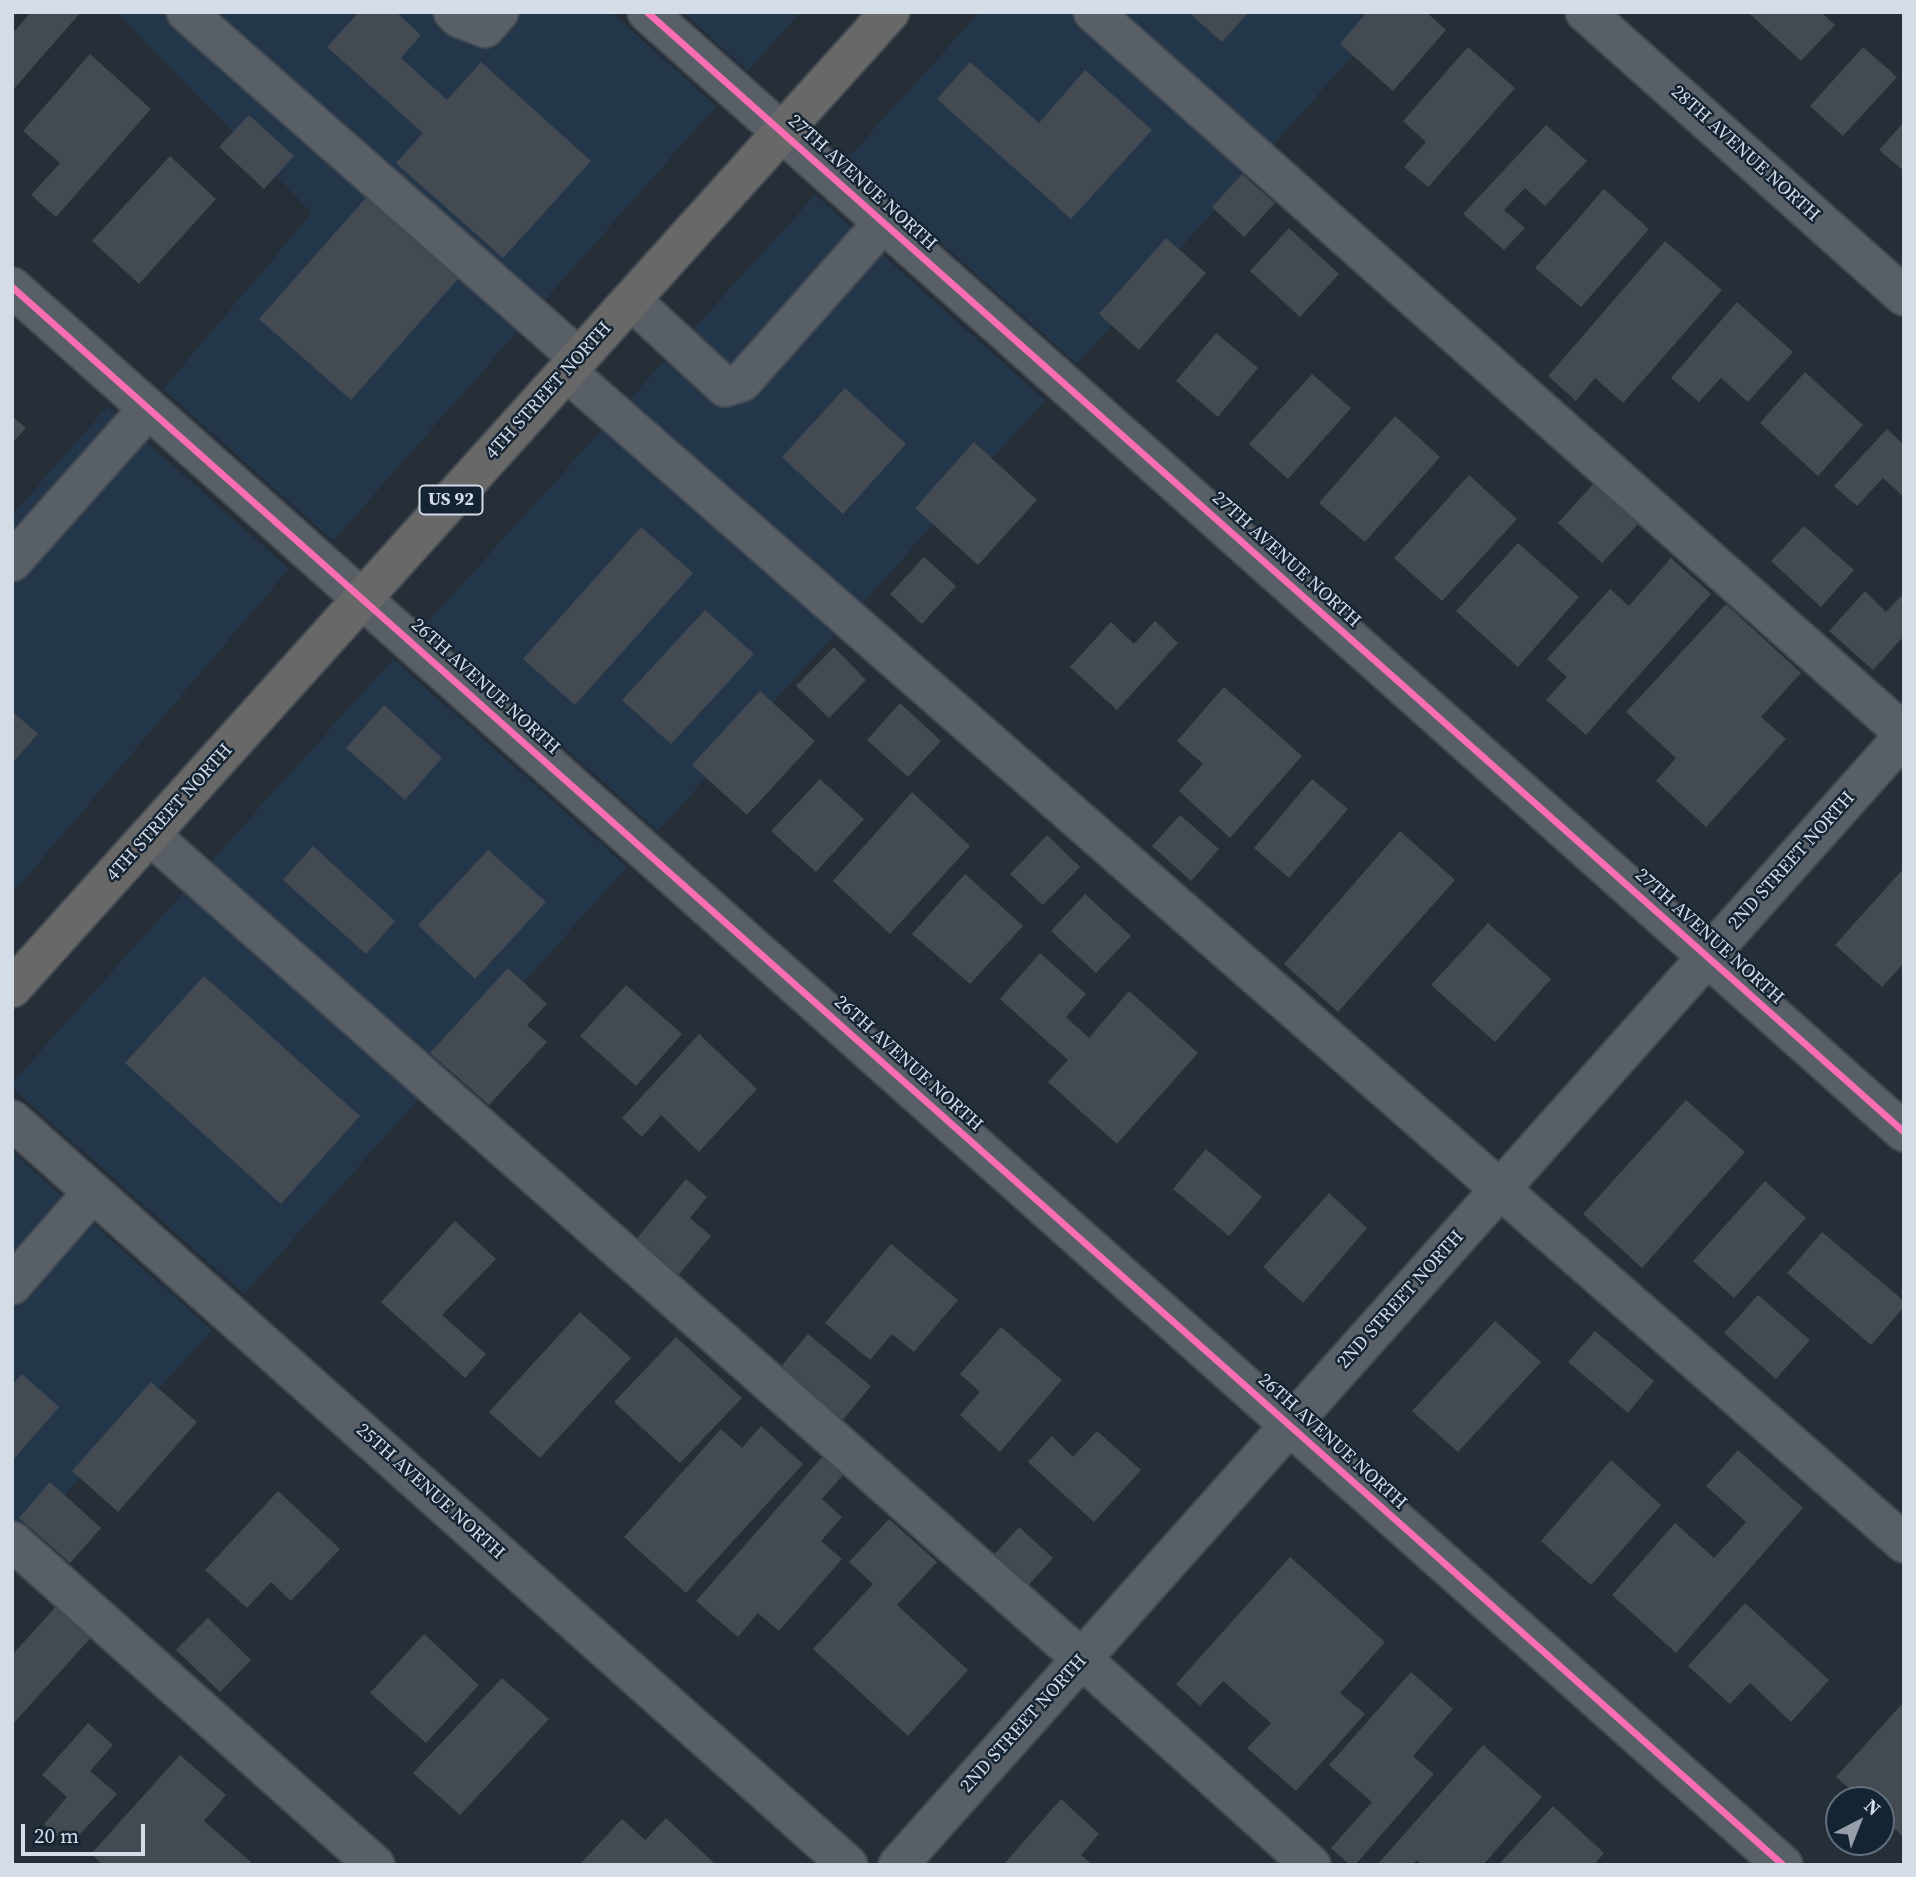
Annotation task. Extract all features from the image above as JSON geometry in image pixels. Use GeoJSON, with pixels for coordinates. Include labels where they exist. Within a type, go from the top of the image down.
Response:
{"type":"FeatureCollection","features":[{"type":"Feature","properties":{"kind":"main road","name":"4TH STREET NORTH"},"geometry":{"type":"LineString","coordinates":[[12,988],[890,12]]}},
{"type":"Feature","properties":{"kind":"street"},"geometry":{"type":"LineString","coordinates":[[186,12],[573,365],[1500,1190],[1904,1543]]}},
{"type":"Feature","properties":{"kind":"street"},"geometry":{"type":"LineString","coordinates":[[453,12],[459,18],[485,28],[499,12]]}},
{"type":"Feature","properties":{"kind":"street","name":"27TH AVENUE NORTH"},"geometry":{"type":"LineString","coordinates":[[646,12],[1904,1132]]}},
{"type":"Feature","properties":{"kind":"street"},"geometry":{"type":"LineString","coordinates":[[1093,12],[1904,735]]}},
{"type":"Feature","properties":{"kind":"street","name":"28TH AVENUE NORTH"},"geometry":{"type":"LineString","coordinates":[[1585,12],[1904,296]]}},
{"type":"Feature","properties":{"kind":"street"},"geometry":{"type":"LineString","coordinates":[[631,300],[725,387],[742,383],[883,223]]}},
{"type":"Feature","properties":{"kind":"street","name":"26TH AVENUE NORTH"},"geometry":{"type":"LineString","coordinates":[[12,288],[1783,1865]]}},
{"type":"Feature","properties":{"kind":"street"},"geometry":{"type":"LineString","coordinates":[[12,562],[148,409]]}},
{"type":"Feature","properties":{"kind":"street","name":"2ND STREET NORTH"},"geometry":{"type":"LineString","coordinates":[[898,1865],[1904,735]]}},
{"type":"Feature","properties":{"kind":"street"},"geometry":{"type":"LineString","coordinates":[[150,835],[1082,1659],[1311,1865]]}},
{"type":"Feature","properties":{"kind":"street","name":"25TH AVENUE NORTH"},"geometry":{"type":"LineString","coordinates":[[12,1120],[848,1865]]}},
{"type":"Feature","properties":{"kind":"street"},"geometry":{"type":"LineString","coordinates":[[12,1285],[93,1192]]}},
{"type":"Feature","properties":{"kind":"street"},"geometry":{"type":"LineString","coordinates":[[12,1541],[375,1865]]}},
{"type":"Feature","properties":{"kind":"shaded area"},"geometry":{"type":"Polygon","coordinates":[[[116,12],[611,12],[716,106],[333,541],[163,389],[312,213],[116,12]]]}},
{"type":"Feature","properties":{"kind":"shaded area"},"geometry":{"type":"Polygon","coordinates":[[[683,12],[800,12],[748,71],[683,12]]]}},
{"type":"Feature","properties":{"kind":"shaded area"},"geometry":{"type":"Polygon","coordinates":[[[980,12],[1392,12],[1077,364],[847,159],[980,12]]]}},
{"type":"Feature","properties":{"kind":"shaded area"},"geometry":{"type":"Polygon","coordinates":[[[815,195],[1045,400],[658,831],[426,624],[815,195]]]}},
{"type":"Feature","properties":{"kind":"shaded area"},"geometry":{"type":"Polygon","coordinates":[[[107,407],[289,569],[12,894],[12,515],[107,407]]]}},
{"type":"Feature","properties":{"kind":"shaded area"},"geometry":{"type":"Polygon","coordinates":[[[393,659],[627,867],[244,1294],[12,1088],[12,1083],[393,659]]]}},
{"type":"Feature","properties":{"kind":"shaded area"},"geometry":{"type":"Polygon","coordinates":[[[12,1152],[212,1330],[12,1553],[12,1152]]]}},
{"type":"Feature","properties":{"kind":"building"},"geometry":{"type":"Polygon","coordinates":[[[31,12],[81,12],[12,91],[12,34],[31,12]]]}},
{"type":"Feature","properties":{"kind":"building"},"geometry":{"type":"Polygon","coordinates":[[[359,12],[396,12],[421,35],[401,58],[447,100],[481,62],[591,161],[503,258],[396,163],[423,133],[327,47],[359,12]]]}},
{"type":"Feature","properties":{"kind":"building"},"geometry":{"type":"Polygon","coordinates":[[[1188,12],[1249,12],[1222,42],[1188,12]]]}},
{"type":"Feature","properties":{"kind":"building"},"geometry":{"type":"Polygon","coordinates":[[[1367,12],[1426,12],[1446,30],[1393,91],[1340,44],[1367,12]]]}},
{"type":"Feature","properties":{"kind":"building"},"geometry":{"type":"Polygon","coordinates":[[[1821,12],[1835,25],[1801,61],[1750,14],[1821,12]]]}},
{"type":"Feature","properties":{"kind":"building"},"geometry":{"type":"Polygon","coordinates":[[[1468,47],[1515,88],[1428,187],[1404,167],[1426,142],[1403,121],[1468,47]]]}},
{"type":"Feature","properties":{"kind":"building"},"geometry":{"type":"Polygon","coordinates":[[[1863,47],[1897,77],[1843,136],[1810,106],[1863,47]]]}},
{"type":"Feature","properties":{"kind":"building"},"geometry":{"type":"Polygon","coordinates":[[[90,54],[151,109],[56,217],[31,195],[60,163],[23,131],[90,54]]]}},
{"type":"Feature","properties":{"kind":"building"},"geometry":{"type":"Polygon","coordinates":[[[970,62],[1039,123],[1085,70],[1152,130],[1071,219],[937,99],[970,62]]]}},
{"type":"Feature","properties":{"kind":"building"},"geometry":{"type":"Polygon","coordinates":[[[249,115],[294,156],[264,189],[219,147],[249,115]]]}},
{"type":"Feature","properties":{"kind":"building"},"geometry":{"type":"Polygon","coordinates":[[[1904,122],[1904,171],[1879,150],[1904,122]]]}},
{"type":"Feature","properties":{"kind":"building"},"geometry":{"type":"Polygon","coordinates":[[[1546,125],[1587,161],[1545,206],[1525,188],[1504,210],[1525,228],[1504,250],[1463,214],[1546,125]]]}},
{"type":"Feature","properties":{"kind":"building"},"geometry":{"type":"Polygon","coordinates":[[[170,156],[216,199],[139,284],[92,241],[170,156]]]}},
{"type":"Feature","properties":{"kind":"building"},"geometry":{"type":"Polygon","coordinates":[[[1242,174],[1275,203],[1244,237],[1212,207],[1242,174]]]}},
{"type":"Feature","properties":{"kind":"building"},"geometry":{"type":"Polygon","coordinates":[[[1604,189],[1649,229],[1581,307],[1535,268],[1604,189]]]}},
{"type":"Feature","properties":{"kind":"building"},"geometry":{"type":"Polygon","coordinates":[[[372,191],[464,272],[351,400],[259,319],[372,191]]]}},
{"type":"Feature","properties":{"kind":"building"},"geometry":{"type":"Polygon","coordinates":[[[1289,228],[1339,274],[1300,317],[1250,271],[1289,228]]]}},
{"type":"Feature","properties":{"kind":"building"},"geometry":{"type":"Polygon","coordinates":[[[1166,238],[1206,273],[1139,350],[1099,314],[1166,238]]]}},
{"type":"Feature","properties":{"kind":"building"},"geometry":{"type":"Polygon","coordinates":[[[1665,241],[1722,290],[1623,403],[1595,378],[1576,401],[1548,376],[1665,241]]]}},
{"type":"Feature","properties":{"kind":"building"},"geometry":{"type":"Polygon","coordinates":[[[1737,302],[1793,352],[1748,402],[1721,378],[1699,402],[1671,378],[1737,302]]]}},
{"type":"Feature","properties":{"kind":"building"},"geometry":{"type":"Polygon","coordinates":[[[1216,333],[1258,368],[1218,417],[1176,381],[1216,333]]]}},
{"type":"Feature","properties":{"kind":"building"},"geometry":{"type":"Polygon","coordinates":[[[1805,372],[1863,425],[1818,476],[1760,423],[1805,372]]]}},
{"type":"Feature","properties":{"kind":"building"},"geometry":{"type":"Polygon","coordinates":[[[1312,374],[1351,408],[1288,479],[1249,444],[1312,374]]]}},
{"type":"Feature","properties":{"kind":"building"},"geometry":{"type":"Polygon","coordinates":[[[845,388],[906,444],[843,514],[782,457],[845,388]]]}},
{"type":"Feature","properties":{"kind":"building"},"geometry":{"type":"Polygon","coordinates":[[[12,416],[26,428],[12,443],[12,416]]]}},
{"type":"Feature","properties":{"kind":"building"},"geometry":{"type":"Polygon","coordinates":[[[1395,416],[1440,457],[1365,542],[1319,503],[1395,416]]]}},
{"type":"Feature","properties":{"kind":"building"},"geometry":{"type":"Polygon","coordinates":[[[1887,429],[1904,445],[1904,497],[1883,478],[1857,506],[1834,486],[1887,429]]]}},
{"type":"Feature","properties":{"kind":"building"},"geometry":{"type":"Polygon","coordinates":[[[974,442],[1037,500],[978,565],[915,508],[974,442]]]}},
{"type":"Feature","properties":{"kind":"building"},"geometry":{"type":"Polygon","coordinates":[[[1469,475],[1517,519],[1442,601],[1394,558],[1469,475]]]}},
{"type":"Feature","properties":{"kind":"building"},"geometry":{"type":"Polygon","coordinates":[[[1595,482],[1639,523],[1602,563],[1558,523],[1595,482]]]}},
{"type":"Feature","properties":{"kind":"building"},"geometry":{"type":"Polygon","coordinates":[[[1804,526],[1854,570],[1821,607],[1771,561],[1804,526]]]}},
{"type":"Feature","properties":{"kind":"building"},"geometry":{"type":"Polygon","coordinates":[[[641,527],[693,573],[575,705],[523,659],[641,527]]]}},
{"type":"Feature","properties":{"kind":"building"},"geometry":{"type":"Polygon","coordinates":[[[1518,543],[1579,597],[1518,667],[1456,611],[1518,543]]]}},
{"type":"Feature","properties":{"kind":"building"},"geometry":{"type":"Polygon","coordinates":[[[924,557],[956,586],[922,624],[890,594],[924,557]]]}},
{"type":"Feature","properties":{"kind":"building"},"geometry":{"type":"Polygon","coordinates":[[[1671,558],[1711,594],[1586,735],[1546,700],[1567,677],[1547,659],[1610,589],[1629,606],[1671,558]]]}},
{"type":"Feature","properties":{"kind":"building"},"geometry":{"type":"Polygon","coordinates":[[[1865,591],[1886,612],[1904,593],[1904,636],[1873,670],[1829,631],[1865,591]]]}},
{"type":"Feature","properties":{"kind":"building"},"geometry":{"type":"Polygon","coordinates":[[[1726,604],[1801,673],[1761,717],[1786,739],[1706,827],[1656,781],[1676,758],[1626,712],[1726,604]]]}},
{"type":"Feature","properties":{"kind":"building"},"geometry":{"type":"Polygon","coordinates":[[[705,610],[754,654],[671,744],[622,700],[705,610]]]}},
{"type":"Feature","properties":{"kind":"building"},"geometry":{"type":"Polygon","coordinates":[[[1155,621],[1178,643],[1117,710],[1070,667],[1111,622],[1134,644],[1155,621]]]}},
{"type":"Feature","properties":{"kind":"building"},"geometry":{"type":"Polygon","coordinates":[[[834,647],[866,680],[829,718],[796,686],[834,647]]]}},
{"type":"Feature","properties":{"kind":"building"},"geometry":{"type":"Polygon","coordinates":[[[1224,687],[1302,756],[1230,838],[1179,791],[1203,764],[1177,741],[1224,687]]]}},
{"type":"Feature","properties":{"kind":"building"},"geometry":{"type":"Polygon","coordinates":[[[760,691],[815,741],[747,815],[692,765],[760,691]]]}},
{"type":"Feature","properties":{"kind":"building"},"geometry":{"type":"Polygon","coordinates":[[[900,703],[941,741],[908,777],[867,740],[900,703]]]}},
{"type":"Feature","properties":{"kind":"building"},"geometry":{"type":"Polygon","coordinates":[[[384,705],[442,758],[405,800],[346,748],[384,705]]]}},
{"type":"Feature","properties":{"kind":"building"},"geometry":{"type":"Polygon","coordinates":[[[12,711],[38,734],[12,763],[12,711]]]}},
{"type":"Feature","properties":{"kind":"building"},"geometry":{"type":"Polygon","coordinates":[[[820,779],[864,819],[816,872],[771,831],[820,779]]]}},
{"type":"Feature","properties":{"kind":"building"},"geometry":{"type":"Polygon","coordinates":[[[1312,779],[1348,809],[1289,878],[1254,848],[1312,779]]]}},
{"type":"Feature","properties":{"kind":"building"},"geometry":{"type":"Polygon","coordinates":[[[912,792],[970,846],[890,934],[833,881],[912,792]]]}},
{"type":"Feature","properties":{"kind":"building"},"geometry":{"type":"Polygon","coordinates":[[[1180,815],[1219,849],[1191,881],[1152,846],[1180,815]]]}},
{"type":"Feature","properties":{"kind":"building"},"geometry":{"type":"Polygon","coordinates":[[[1400,831],[1455,880],[1338,1012],[1284,964],[1400,831]]]}},
{"type":"Feature","properties":{"kind":"building"},"geometry":{"type":"Polygon","coordinates":[[[1047,835],[1080,867],[1043,905],[1010,874],[1047,835]]]}},
{"type":"Feature","properties":{"kind":"building"},"geometry":{"type":"Polygon","coordinates":[[[313,846],[395,921],[366,954],[283,880],[313,846]]]}},
{"type":"Feature","properties":{"kind":"building"},"geometry":{"type":"Polygon","coordinates":[[[488,850],[546,902],[475,979],[418,925],[488,850]]]}},
{"type":"Feature","properties":{"kind":"building"},"geometry":{"type":"Polygon","coordinates":[[[1904,868],[1904,963],[1882,987],[1835,945],[1904,868]]]}},
{"type":"Feature","properties":{"kind":"building"},"geometry":{"type":"Polygon","coordinates":[[[965,874],[1023,926],[970,984],[912,934],[965,874]]]}},
{"type":"Feature","properties":{"kind":"building"},"geometry":{"type":"Polygon","coordinates":[[[1085,894],[1131,936],[1096,973],[1051,931],[1085,894]]]}},
{"type":"Feature","properties":{"kind":"building"},"geometry":{"type":"Polygon","coordinates":[[[1488,923],[1551,979],[1495,1042],[1431,985],[1488,923]]]}},
{"type":"Feature","properties":{"kind":"building"},"geometry":{"type":"Polygon","coordinates":[[[1040,953],[1086,994],[1066,1017],[1089,1038],[1129,991],[1198,1053],[1117,1144],[1048,1082],[1068,1060],[1000,999],[1040,953]]]}},
{"type":"Feature","properties":{"kind":"building"},"geometry":{"type":"Polygon","coordinates":[[[508,968],[547,1004],[527,1025],[547,1042],[489,1105],[430,1053],[508,968]]]}},
{"type":"Feature","properties":{"kind":"building"},"geometry":{"type":"Polygon","coordinates":[[[204,976],[360,1116],[281,1204],[125,1063],[204,976]]]}},
{"type":"Feature","properties":{"kind":"building"},"geometry":{"type":"Polygon","coordinates":[[[626,985],[682,1034],[636,1086],[580,1036],[626,985]]]}},
{"type":"Feature","properties":{"kind":"building"},"geometry":{"type":"Polygon","coordinates":[[[699,1034],[757,1089],[699,1152],[661,1115],[642,1137],[622,1118],[699,1034]]]}},
{"type":"Feature","properties":{"kind":"building"},"geometry":{"type":"Polygon","coordinates":[[[1686,1100],[1745,1152],[1642,1268],[1583,1214],[1686,1100]]]}},
{"type":"Feature","properties":{"kind":"building"},"geometry":{"type":"Polygon","coordinates":[[[1206,1149],[1262,1197],[1229,1236],[1173,1189],[1206,1149]]]}},
{"type":"Feature","properties":{"kind":"building"},"geometry":{"type":"Polygon","coordinates":[[[686,1179],[707,1197],[690,1218],[711,1236],[676,1278],[633,1243],[686,1179]]]}},
{"type":"Feature","properties":{"kind":"building"},"geometry":{"type":"Polygon","coordinates":[[[1765,1181],[1806,1218],[1734,1298],[1693,1261],[1765,1181]]]}},
{"type":"Feature","properties":{"kind":"building"},"geometry":{"type":"Polygon","coordinates":[[[1329,1193],[1367,1228],[1303,1303],[1263,1267],[1329,1193]]]}},
{"type":"Feature","properties":{"kind":"building"},"geometry":{"type":"Polygon","coordinates":[[[455,1221],[496,1259],[442,1315],[486,1354],[465,1378],[381,1302],[455,1221]]]}},
{"type":"Feature","properties":{"kind":"building"},"geometry":{"type":"Polygon","coordinates":[[[1822,1232],[1904,1301],[1904,1307],[1871,1345],[1787,1273],[1822,1232]]]}},
{"type":"Feature","properties":{"kind":"building"},"geometry":{"type":"Polygon","coordinates":[[[891,1244],[958,1300],[914,1352],[892,1334],[870,1360],[825,1323],[891,1244]]]}},
{"type":"Feature","properties":{"kind":"building"},"geometry":{"type":"Polygon","coordinates":[[[1758,1295],[1810,1340],[1776,1379],[1724,1333],[1758,1295]]]}},
{"type":"Feature","properties":{"kind":"building"},"geometry":{"type":"Polygon","coordinates":[[[580,1312],[631,1358],[540,1458],[489,1412],[580,1312]]]}},
{"type":"Feature","properties":{"kind":"building"},"geometry":{"type":"Polygon","coordinates":[[[1495,1321],[1541,1362],[1458,1452],[1412,1411],[1495,1321]]]}},
{"type":"Feature","properties":{"kind":"building"},"geometry":{"type":"Polygon","coordinates":[[[1001,1327],[1062,1380],[1000,1452],[960,1415],[980,1392],[960,1374],[1001,1327]]]}},
{"type":"Feature","properties":{"kind":"building"},"geometry":{"type":"Polygon","coordinates":[[[1595,1331],[1654,1381],[1628,1413],[1568,1362],[1595,1331]]]}},
{"type":"Feature","properties":{"kind":"building"},"geometry":{"type":"Polygon","coordinates":[[[808,1334],[871,1386],[842,1421],[779,1369],[808,1334]]]}},
{"type":"Feature","properties":{"kind":"building"},"geometry":{"type":"Polygon","coordinates":[[[676,1337],[742,1398],[680,1463],[614,1402],[676,1337]]]}},
{"type":"Feature","properties":{"kind":"building"},"geometry":{"type":"Polygon","coordinates":[[[22,1374],[59,1407],[12,1461],[12,1385],[22,1374]]]}},
{"type":"Feature","properties":{"kind":"building"},"geometry":{"type":"Polygon","coordinates":[[[151,1382],[197,1422],[118,1512],[72,1471],[151,1382]]]}},
{"type":"Feature","properties":{"kind":"building"},"geometry":{"type":"Polygon","coordinates":[[[761,1426],[803,1464],[686,1593],[624,1537],[721,1429],[742,1448],[761,1426]]]}},
{"type":"Feature","properties":{"kind":"building"},"geometry":{"type":"Polygon","coordinates":[[[1097,1431],[1141,1470],[1094,1522],[1028,1462],[1052,1436],[1073,1457],[1097,1431]]]}},
{"type":"Feature","properties":{"kind":"building"},"geometry":{"type":"Polygon","coordinates":[[[1738,1450],[1803,1508],[1676,1653],[1612,1595],[1675,1523],[1714,1558],[1746,1522],[1706,1486],[1738,1450]]]}},
{"type":"Feature","properties":{"kind":"building"},"geometry":{"type":"Polygon","coordinates":[[[822,1457],[843,1475],[822,1499],[842,1517],[821,1541],[842,1559],[779,1631],[758,1613],[738,1637],[696,1601],[822,1457]]]}},
{"type":"Feature","properties":{"kind":"building"},"geometry":{"type":"Polygon","coordinates":[[[1611,1460],[1661,1505],[1591,1585],[1541,1541],[1611,1460]]]}},
{"type":"Feature","properties":{"kind":"building"},"geometry":{"type":"Polygon","coordinates":[[[50,1482],[101,1528],[70,1563],[19,1518],[50,1482]]]}},
{"type":"Feature","properties":{"kind":"building"},"geometry":{"type":"Polygon","coordinates":[[[278,1491],[340,1549],[291,1601],[271,1582],[247,1608],[205,1570],[278,1491]]]}},
{"type":"Feature","properties":{"kind":"building"},"geometry":{"type":"Polygon","coordinates":[[[889,1519],[937,1562],[897,1605],[968,1670],[908,1736],[813,1649],[873,1584],[849,1562],[889,1519]]]}},
{"type":"Feature","properties":{"kind":"building"},"geometry":{"type":"Polygon","coordinates":[[[1019,1527],[1053,1558],[1025,1589],[991,1558],[1019,1527]]]}},
{"type":"Feature","properties":{"kind":"building"},"geometry":{"type":"Polygon","coordinates":[[[1290,1557],[1385,1642],[1340,1693],[1365,1714],[1296,1791],[1247,1748],[1271,1723],[1223,1681],[1200,1706],[1176,1684],[1290,1557]]]}},
{"type":"Feature","properties":{"kind":"building"},"geometry":{"type":"Polygon","coordinates":[[[61,1601],[95,1633],[12,1725],[12,1655],[61,1601]]]}},
{"type":"Feature","properties":{"kind":"building"},"geometry":{"type":"Polygon","coordinates":[[[1745,1603],[1829,1680],[1791,1722],[1750,1683],[1730,1704],[1688,1666],[1745,1603]]]}},
{"type":"Feature","properties":{"kind":"building"},"geometry":{"type":"Polygon","coordinates":[[[208,1618],[251,1660],[220,1692],[176,1650],[208,1618]]]}},
{"type":"Feature","properties":{"kind":"building"},"geometry":{"type":"Polygon","coordinates":[[[424,1634],[479,1685],[426,1743],[370,1693],[424,1634]]]}},
{"type":"Feature","properties":{"kind":"building"},"geometry":{"type":"Polygon","coordinates":[[[1411,1672],[1453,1709],[1413,1756],[1434,1774],[1355,1865],[1350,1865],[1331,1848],[1372,1802],[1329,1765],[1411,1672]]]}},
{"type":"Feature","properties":{"kind":"building"},"geometry":{"type":"Polygon","coordinates":[[[502,1678],[549,1719],[460,1815],[413,1773],[502,1678]]]}},
{"type":"Feature","properties":{"kind":"building"},"geometry":{"type":"Polygon","coordinates":[[[1901,1705],[1904,1707],[1904,1837],[1895,1829],[1895,1786],[1846,1786],[1836,1777],[1901,1705]]]}},
{"type":"Feature","properties":{"kind":"building"},"geometry":{"type":"Polygon","coordinates":[[[88,1723],[113,1745],[90,1771],[117,1794],[69,1846],[44,1824],[67,1797],[42,1775],[88,1723]]]}},
{"type":"Feature","properties":{"kind":"building"},"geometry":{"type":"Polygon","coordinates":[[[1483,1745],[1542,1797],[1483,1865],[1422,1865],[1417,1860],[1412,1865],[1377,1865],[1483,1745]]]}},
{"type":"Feature","properties":{"kind":"building"},"geometry":{"type":"Polygon","coordinates":[[[180,1755],[226,1795],[204,1821],[251,1862],[248,1865],[103,1865],[91,1854],[180,1755]]]}},
{"type":"Feature","properties":{"kind":"building"},"geometry":{"type":"Polygon","coordinates":[[[1061,1799],[1099,1834],[1081,1855],[1093,1865],[1003,1865],[1061,1799]]]}},
{"type":"Feature","properties":{"kind":"building"},"geometry":{"type":"Polygon","coordinates":[[[1553,1806],[1604,1853],[1594,1865],[1498,1865],[1553,1806]]]}},
{"type":"Feature","properties":{"kind":"building"},"geometry":{"type":"Polygon","coordinates":[[[666,1818],[716,1865],[581,1863],[622,1819],[645,1840],[666,1818]]]}},
{"type":"Feature","properties":{"kind":"cycle path"},"geometry":{"type":"LineString","coordinates":[[647,12],[1904,1132]]}},
{"type":"Feature","properties":{"kind":"cycle path"},"geometry":{"type":"LineString","coordinates":[[12,287],[1783,1865]]}}]}
